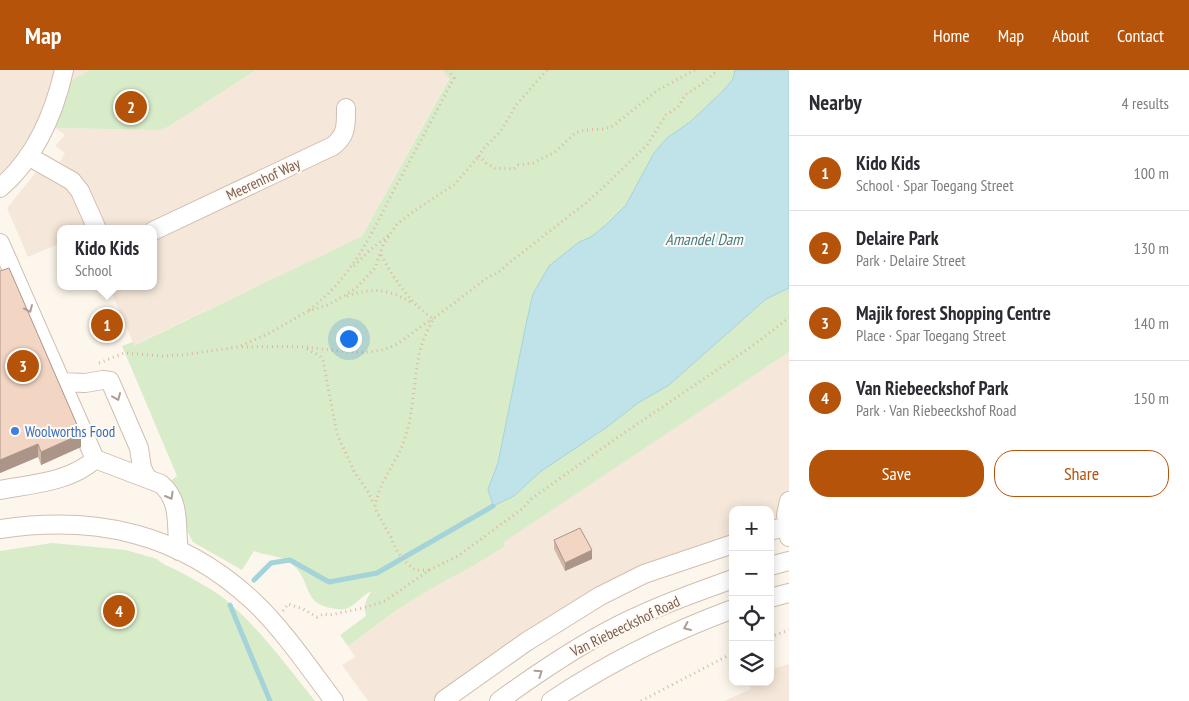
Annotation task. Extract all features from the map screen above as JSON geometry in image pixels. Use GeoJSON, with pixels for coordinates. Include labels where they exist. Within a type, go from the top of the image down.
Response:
{"type":"FeatureCollection","features":[{"type":"Feature","properties":{"kind":"street"},"geometry":{"type":"LineString","coordinates":[[0,188],[13,176],[46,127],[59,93],[64,70]]}},
{"type":"Feature","properties":{"kind":"street","name":"Meerenhof Way"},"geometry":{"type":"LineString","coordinates":[[157,229],[333,146],[339,141],[346,130],[346,108]]}},
{"type":"Feature","properties":{"kind":"street"},"geometry":{"type":"LineString","coordinates":[[28,156],[72,181],[80,191],[95,225]]}},
{"type":"Feature","properties":{"kind":"street"},"geometry":{"type":"LineString","coordinates":[[0,243],[5,266],[61,382],[95,459],[147,478],[161,484],[168,490],[176,509],[179,551]]}},
{"type":"Feature","properties":{"kind":"street"},"geometry":{"type":"LineString","coordinates":[[61,382],[85,384],[103,380],[110,381],[139,448],[142,468],[147,478]]}},
{"type":"Feature","properties":{"kind":"street"},"geometry":{"type":"LineString","coordinates":[[0,490],[65,477],[88,465],[95,459]]}},
{"type":"Feature","properties":{"kind":"street"},"geometry":{"type":"LineString","coordinates":[[782,531],[789,501]]}},
{"type":"Feature","properties":{"kind":"street"},"geometry":{"type":"LineString","coordinates":[[0,529],[32,524],[98,526],[141,536],[179,551],[206,565],[254,602],[334,701]]}},
{"type":"Feature","properties":{"kind":"street"},"geometry":{"type":"LineString","coordinates":[[444,700],[526,642],[600,596],[644,574],[729,545]]}},
{"type":"Feature","properties":{"kind":"street"},"geometry":{"type":"LineString","coordinates":[[774,565],[789,561]]}},
{"type":"Feature","properties":{"kind":"street","name":"Van Riebeeckshof Road"},"geometry":{"type":"LineString","coordinates":[[499,701],[543,670],[603,634],[667,603],[729,580]]}},
{"type":"Feature","properties":{"kind":"street"},"geometry":{"type":"LineString","coordinates":[[774,597],[789,593]]}},
{"type":"Feature","properties":{"kind":"street","name":"Van Riebeeckshof Road"},"geometry":{"type":"LineString","coordinates":[[551,701],[601,669],[658,640],[729,611]]}},
{"type":"Feature","properties":{"kind":"path"},"geometry":{"type":"LineString","coordinates":[[344,277],[365,246],[454,78],[448,70]]}},
{"type":"Feature","properties":{"kind":"path"},"geometry":{"type":"LineString","coordinates":[[306,312],[330,304],[355,289],[375,268],[383,245],[397,224],[455,184],[500,131],[516,105],[547,70]]}},
{"type":"Feature","properties":{"kind":"path"},"geometry":{"type":"LineString","coordinates":[[479,156],[495,168],[514,169],[518,165],[533,163],[555,152],[575,133],[613,126],[658,90],[695,70]]}},
{"type":"Feature","properties":{"kind":"path"},"geometry":{"type":"LineString","coordinates":[[94,366],[124,353],[162,356],[238,347],[303,347],[359,353],[385,349],[398,344],[488,277],[498,273],[534,242],[586,203],[647,145],[666,116],[678,107],[685,95],[718,70]]}},
{"type":"Feature","properties":{"kind":"path"},"geometry":{"type":"LineString","coordinates":[[238,347],[270,333],[306,312],[326,297],[370,250],[391,233]]}},
{"type":"Feature","properties":{"kind":"path"},"geometry":{"type":"LineString","coordinates":[[381,254],[396,283],[415,305]]}},
{"type":"Feature","properties":{"kind":"path"},"geometry":{"type":"LineString","coordinates":[[339,298],[355,293],[388,291],[415,305],[433,318]]}},
{"type":"Feature","properties":{"kind":"path"},"geometry":{"type":"LineString","coordinates":[[375,508],[379,490],[405,439],[410,420],[422,346],[433,318]]}},
{"type":"Feature","properties":{"kind":"path"},"geometry":{"type":"LineString","coordinates":[[272,622],[288,604],[303,608],[317,617],[385,601],[430,570],[458,556],[522,509],[531,499],[755,344],[789,318]]}},
{"type":"Feature","properties":{"kind":"path"},"geometry":{"type":"LineString","coordinates":[[303,347],[320,356],[323,361],[337,434],[355,473],[373,500],[375,508],[384,527],[392,538],[394,546],[404,561],[415,570],[430,570]]}},
{"type":"Feature","properties":{"kind":"path"},"geometry":{"type":"LineString","coordinates":[[774,636],[789,630]]}},
{"type":"Feature","properties":{"kind":"path"},"geometry":{"type":"LineString","coordinates":[[641,701],[729,655]]}},
{"type":"Feature","properties":{"kind":"shaded area"},"geometry":{"type":"Polygon","coordinates":[[[0,70],[90,70],[60,87],[59,93],[0,186],[0,70]]]}},
{"type":"Feature","properties":{"kind":"shaded area"},"geometry":{"type":"Polygon","coordinates":[[[256,70],[442,70],[449,78],[362,236],[134,345],[111,290],[157,290],[157,225],[57,225],[57,245],[28,257],[7,208],[36,172],[60,186],[70,168],[60,162],[65,153],[55,146],[65,135],[55,128],[159,130],[168,127],[256,70]]]}},
{"type":"Feature","properties":{"kind":"shaded area"},"geometry":{"type":"Polygon","coordinates":[[[789,352],[789,542],[786,527],[774,531],[774,506],[729,506],[729,546],[644,574],[444,701],[368,701],[342,665],[355,657],[348,646],[407,603],[505,545],[503,542],[789,352]]]}},
{"type":"Feature","properties":{"kind":"shaded area"},"geometry":{"type":"Polygon","coordinates":[[[789,664],[789,701],[724,701],[751,689],[750,686],[774,686],[774,669],[789,664]]]}},
{"type":"Feature","properties":{"kind":"green space"},"geometry":{"type":"Polygon","coordinates":[[[90,70],[256,70],[168,127],[159,130],[55,128],[70,81],[90,70]]]}},
{"type":"Feature","properties":{"kind":"green space"},"geometry":{"type":"Polygon","coordinates":[[[442,70],[735,70],[733,79],[724,90],[690,122],[667,138],[654,153],[626,205],[591,237],[579,242],[549,266],[533,294],[498,463],[488,489],[492,505],[514,496],[540,472],[607,427],[638,403],[669,385],[766,298],[789,288],[789,352],[504,542],[505,546],[408,603],[348,646],[340,635],[366,616],[366,603],[372,591],[346,609],[322,606],[311,597],[299,571],[284,559],[254,551],[242,570],[193,542],[188,533],[184,507],[178,492],[170,481],[177,476],[122,346],[133,342],[135,345],[362,236],[449,79],[442,70]]]}},
{"type":"Feature","properties":{"kind":"green space"},"geometry":{"type":"Polygon","coordinates":[[[52,543],[126,550],[157,559],[215,592],[238,611],[273,648],[315,701],[0,701],[0,551],[52,543]]]}},
{"type":"Feature","properties":{"kind":"water","name":"Amandel Dam"},"geometry":{"type":"Polygon","coordinates":[[[735,70],[789,70],[789,288],[766,299],[669,385],[638,403],[607,427],[540,472],[514,496],[493,506],[488,489],[498,463],[533,294],[549,266],[579,242],[591,237],[626,205],[654,153],[667,138],[690,122],[724,90],[733,79],[735,70]]]}},
{"type":"Feature","properties":{"kind":"building"},"geometry":{"type":"Polygon","coordinates":[[[9,268],[81,434],[41,452],[38,444],[0,460],[0,271],[9,268]]]}},
{"type":"Feature","properties":{"kind":"building"},"geometry":{"type":"Polygon","coordinates":[[[580,528],[592,550],[565,563],[554,540],[580,528]]]}},
{"type":"Feature","properties":{"kind":"waterway"},"geometry":{"type":"LineString","coordinates":[[254,580],[271,563],[290,560],[329,582],[377,573],[493,506]]}},
{"type":"Feature","properties":{"kind":"waterway"},"geometry":{"type":"LineString","coordinates":[[230,605],[270,701]]}},
{"type":"Feature","properties":{"kind":"place","name":"Delaire Park"},"geometry":{"type":"Point","coordinates":[131,107]}},
{"type":"Feature","properties":{"kind":"place","name":"Kido Kids"},"geometry":{"type":"Point","coordinates":[107,325]}},
{"type":"Feature","properties":{"kind":"place","name":"Majik forest Shopping Centre"},"geometry":{"type":"Point","coordinates":[23,366]}},
{"type":"Feature","properties":{"kind":"place","name":"Woolworths Food"},"geometry":{"type":"Point","coordinates":[15,431]}},
{"type":"Feature","properties":{"kind":"place","name":"Van Riebeeckshof Park"},"geometry":{"type":"Point","coordinates":[119,611]}}]}
